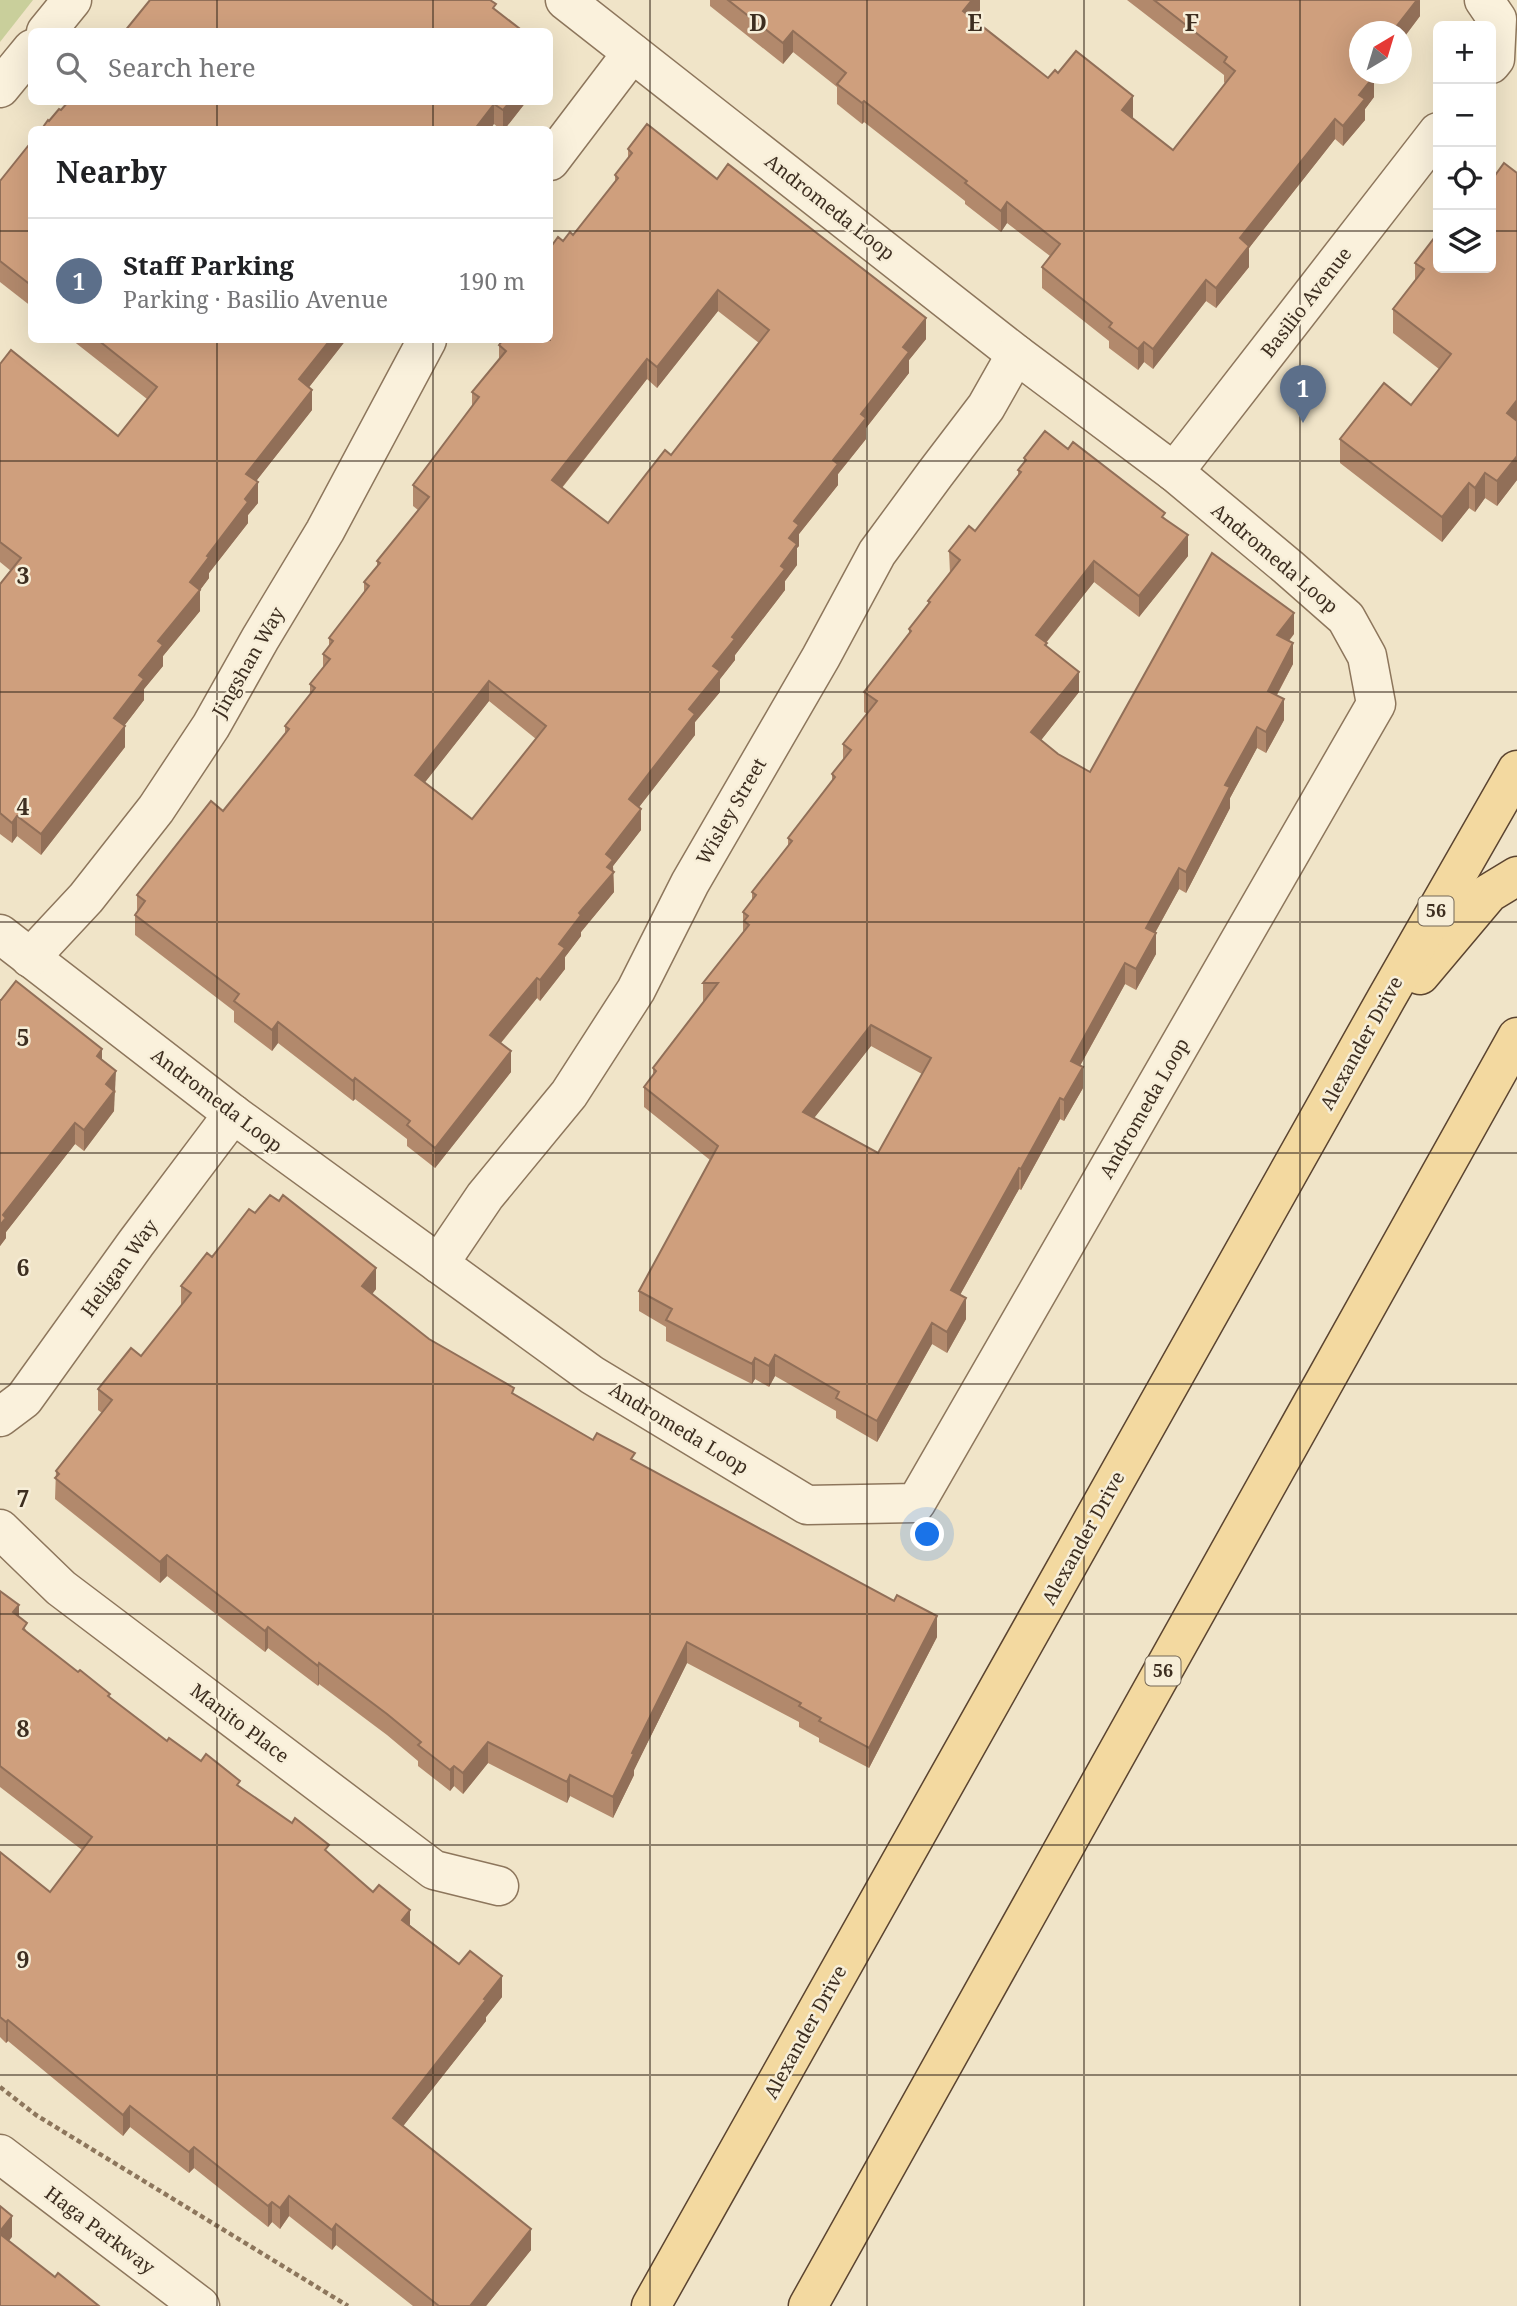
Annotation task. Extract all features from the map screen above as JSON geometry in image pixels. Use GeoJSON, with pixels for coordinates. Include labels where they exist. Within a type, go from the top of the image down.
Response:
{"type":"FeatureCollection","features":[{"type":"Feature","properties":{"kind":"main road","name":"Alexander Drive"},"geometry":{"type":"LineString","coordinates":[[651,2306],[1517,770]]}},
{"type":"Feature","properties":{"kind":"main road"},"geometry":{"type":"LineString","coordinates":[[1356,1052],[1489,893],[1517,876]]}},
{"type":"Feature","properties":{"kind":"main road","name":"56"},"geometry":{"type":"LineString","coordinates":[[808,2306],[1517,1037]]}},
{"type":"Feature","properties":{"kind":"street"},"geometry":{"type":"LineString","coordinates":[[49,28],[72,0]]}},
{"type":"Feature","properties":{"kind":"street","name":"Andromeda Loop"},"geometry":{"type":"LineString","coordinates":[[0,934],[233,1114],[592,1375],[807,1505],[916,1503],[1376,704],[1367,656],[1346,618],[1174,472],[1016,354],[565,0]]}},
{"type":"Feature","properties":{"kind":"street"},"geometry":{"type":"LineString","coordinates":[[1484,0],[1497,19],[1496,32]]}},
{"type":"Feature","properties":{"kind":"street"},"geometry":{"type":"LineString","coordinates":[[553,157],[632,53]]}},
{"type":"Feature","properties":{"kind":"street"},"geometry":{"type":"LineString","coordinates":[[0,88],[28,55]]}},
{"type":"Feature","properties":{"kind":"street","name":"Basilio Avenue"},"geometry":{"type":"LineString","coordinates":[[1174,472],[1433,138]]}},
{"type":"Feature","properties":{"kind":"street","name":"Jingshan Way"},"geometry":{"type":"LineString","coordinates":[[30,958],[86,898],[148,819],[211,726],[325,531],[425,343]]}},
{"type":"Feature","properties":{"kind":"street","name":"Wisley Street"},"geometry":{"type":"LineString","coordinates":[[439,1264],[485,1196],[569,1094],[636,990],[690,883],[821,657],[877,553],[986,407],[1016,354]]}},
{"type":"Feature","properties":{"kind":"street","name":"Heligan Way"},"geometry":{"type":"LineString","coordinates":[[0,1417],[24,1399],[233,1114]]}},
{"type":"Feature","properties":{"kind":"street","name":"Manito Place"},"geometry":{"type":"LineString","coordinates":[[0,1529],[61,1588],[434,1870],[499,1886]]}},
{"type":"Feature","properties":{"kind":"street","name":"Haga Parkway"},"geometry":{"type":"LineString","coordinates":[[0,2154],[200,2306]]}},
{"type":"Feature","properties":{"kind":"path"},"geometry":{"type":"LineString","coordinates":[[0,2087],[36,2115],[348,2306]]}},
{"type":"Feature","properties":{"kind":"green space"},"geometry":{"type":"Polygon","coordinates":[[[0,0],[33,0],[0,42],[0,0]]]}},
{"type":"Feature","properties":{"kind":"building"},"geometry":{"type":"Polygon","coordinates":[[[150,0],[490,0],[496,4],[493,8],[519,28],[127,28],[150,0]]]}},
{"type":"Feature","properties":{"kind":"building"},"geometry":{"type":"Polygon","coordinates":[[[728,0],[972,0],[963,11],[1048,78],[1055,70],[1058,73],[1076,51],[1133,96],[1122,110],[1173,150],[1235,71],[1224,62],[1227,57],[1154,0],[1417,0],[1401,21],[1349,21],[1349,84],[1368,84],[1359,95],[1365,99],[1343,126],[1335,119],[1240,238],[1249,246],[1216,288],[1206,280],[1153,349],[1144,342],[1138,349],[1109,327],[1112,323],[1042,267],[1060,244],[1007,202],[1001,211],[965,183],[967,181],[864,101],[862,103],[837,84],[846,73],[793,31],[783,43],[728,0]]]}},
{"type":"Feature","properties":{"kind":"building"},"geometry":{"type":"Polygon","coordinates":[[[65,105],[493,105],[477,126],[44,126],[65,105]]]}},
{"type":"Feature","properties":{"kind":"building"},"geometry":{"type":"Polygon","coordinates":[[[647,124],[717,179],[728,164],[926,318],[903,347],[909,352],[861,414],[866,418],[833,460],[838,464],[794,521],[799,525],[789,538],[797,544],[781,566],[785,569],[713,666],[720,671],[689,709],[695,714],[629,799],[641,809],[606,854],[613,860],[607,867],[614,872],[579,913],[581,915],[559,944],[565,948],[490,1035],[511,1051],[435,1148],[407,1125],[410,1121],[355,1078],[353,1081],[278,1022],[272,1030],[234,1001],[239,994],[135,915],[145,901],[137,895],[211,801],[223,811],[289,729],[285,726],[315,688],[310,684],[330,659],[323,654],[333,641],[329,638],[369,586],[364,582],[380,563],[377,561],[429,497],[413,485],[479,397],[472,392],[506,351],[499,345],[553,343],[553,244],[558,237],[563,241],[570,232],[573,235],[618,178],[615,175],[632,153],[628,149],[647,124]],[[718,290],[657,367],[647,359],[552,480],[608,523],[665,450],[671,455],[769,330],[718,290]],[[489,681],[415,775],[472,819],[546,726],[489,681]]]}},
{"type":"Feature","properties":{"kind":"building"},"geometry":{"type":"Polygon","coordinates":[[[28,146],[28,283],[0,261],[0,181],[28,146]]]}},
{"type":"Feature","properties":{"kind":"building"},"geometry":{"type":"Polygon","coordinates":[[[1504,163],[1517,173],[1517,400],[1507,413],[1517,421],[1517,456],[1497,481],[1485,473],[1475,488],[1469,483],[1442,517],[1340,439],[1384,383],[1411,405],[1451,354],[1393,309],[1424,269],[1415,263],[1433,240],[1433,273],[1496,273],[1496,174],[1504,163]]]}},
{"type":"Feature","properties":{"kind":"building"},"geometry":{"type":"Polygon","coordinates":[[[102,343],[328,343],[299,379],[312,390],[246,474],[258,482],[245,499],[248,502],[190,582],[200,590],[158,641],[163,645],[139,675],[144,679],[114,718],[125,726],[41,834],[17,816],[12,823],[0,813],[0,584],[21,558],[0,542],[0,364],[11,350],[118,436],[157,387],[102,343]]]}},
{"type":"Feature","properties":{"kind":"building"},"geometry":{"type":"Polygon","coordinates":[[[1045,431],[1068,449],[1073,442],[1165,513],[1162,517],[1188,535],[1139,596],[1094,561],[1036,635],[1079,672],[1031,732],[1058,754],[1090,772],[1212,553],[1294,613],[1277,635],[1293,643],[1268,691],[1284,699],[1266,732],[1257,727],[1225,785],[1230,787],[1186,872],[1179,868],[1146,928],[1156,933],[1136,969],[1125,963],[1071,1061],[1083,1067],[1064,1100],[1060,1098],[951,1290],[966,1298],[947,1332],[932,1323],[877,1421],[836,1398],[839,1392],[775,1355],[769,1366],[755,1358],[752,1364],[666,1320],[672,1309],[639,1291],[718,1146],[644,1087],[656,1071],[653,1068],[718,983],[703,983],[749,925],[744,921],[748,916],[743,912],[756,895],[752,892],[792,841],[788,838],[835,777],[832,774],[851,750],[843,744],[877,701],[864,692],[911,631],[909,629],[930,602],[928,601],[960,560],[949,551],[969,526],[975,531],[1021,472],[1018,470],[1026,460],[1024,458],[1045,431]],[[871,1025],[803,1112],[878,1153],[931,1058],[871,1025]]]}},
{"type":"Feature","properties":{"kind":"building"},"geometry":{"type":"Polygon","coordinates":[[[16,981],[102,1049],[97,1056],[116,1071],[106,1084],[114,1091],[84,1130],[75,1123],[3,1215],[6,1218],[0,1225],[0,1000],[16,981]]]}},
{"type":"Feature","properties":{"kind":"building"},"geometry":{"type":"Polygon","coordinates":[[[270,1195],[279,1201],[283,1195],[376,1268],[362,1286],[429,1339],[514,1388],[512,1393],[593,1440],[597,1433],[635,1453],[631,1459],[894,1601],[897,1595],[937,1616],[869,1748],[819,1721],[821,1718],[799,1706],[801,1703],[687,1642],[613,1797],[570,1775],[567,1782],[488,1742],[463,1773],[454,1766],[450,1770],[418,1745],[421,1742],[387,1714],[319,1663],[318,1666],[268,1627],[265,1631],[167,1555],[160,1562],[55,1478],[59,1474],[56,1471],[112,1400],[98,1389],[131,1348],[141,1356],[191,1293],[181,1286],[207,1253],[212,1257],[249,1209],[255,1213],[270,1195]]]}},
{"type":"Feature","properties":{"kind":"building"},"geometry":{"type":"Polygon","coordinates":[[[0,1591],[19,1605],[13,1612],[27,1623],[23,1629],[78,1672],[80,1670],[110,1694],[108,1696],[167,1741],[169,1738],[201,1761],[206,1754],[240,1781],[237,1785],[292,1823],[295,1818],[329,1845],[325,1850],[373,1892],[379,1885],[410,1910],[402,1920],[459,1964],[470,1951],[502,1976],[393,2118],[531,2229],[470,2306],[439,2306],[336,2224],[332,2230],[289,2196],[280,2208],[272,2202],[268,2206],[194,2147],[189,2152],[130,2106],[123,2115],[8,2020],[6,2022],[0,2017],[0,1852],[50,1892],[92,1837],[0,1766],[0,1591]]]}},
{"type":"Feature","properties":{"kind":"building"},"geometry":{"type":"Polygon","coordinates":[[[0,2206],[12,2216],[0,2231],[0,2206]]]}},
{"type":"Feature","properties":{"kind":"building"},"geometry":{"type":"Polygon","coordinates":[[[0,2234],[55,2277],[58,2273],[99,2306],[0,2306],[0,2234]]]}},
{"type":"Feature","properties":{"kind":"place","name":"Staff Parking"},"geometry":{"type":"Point","coordinates":[1303,423]}}]}
